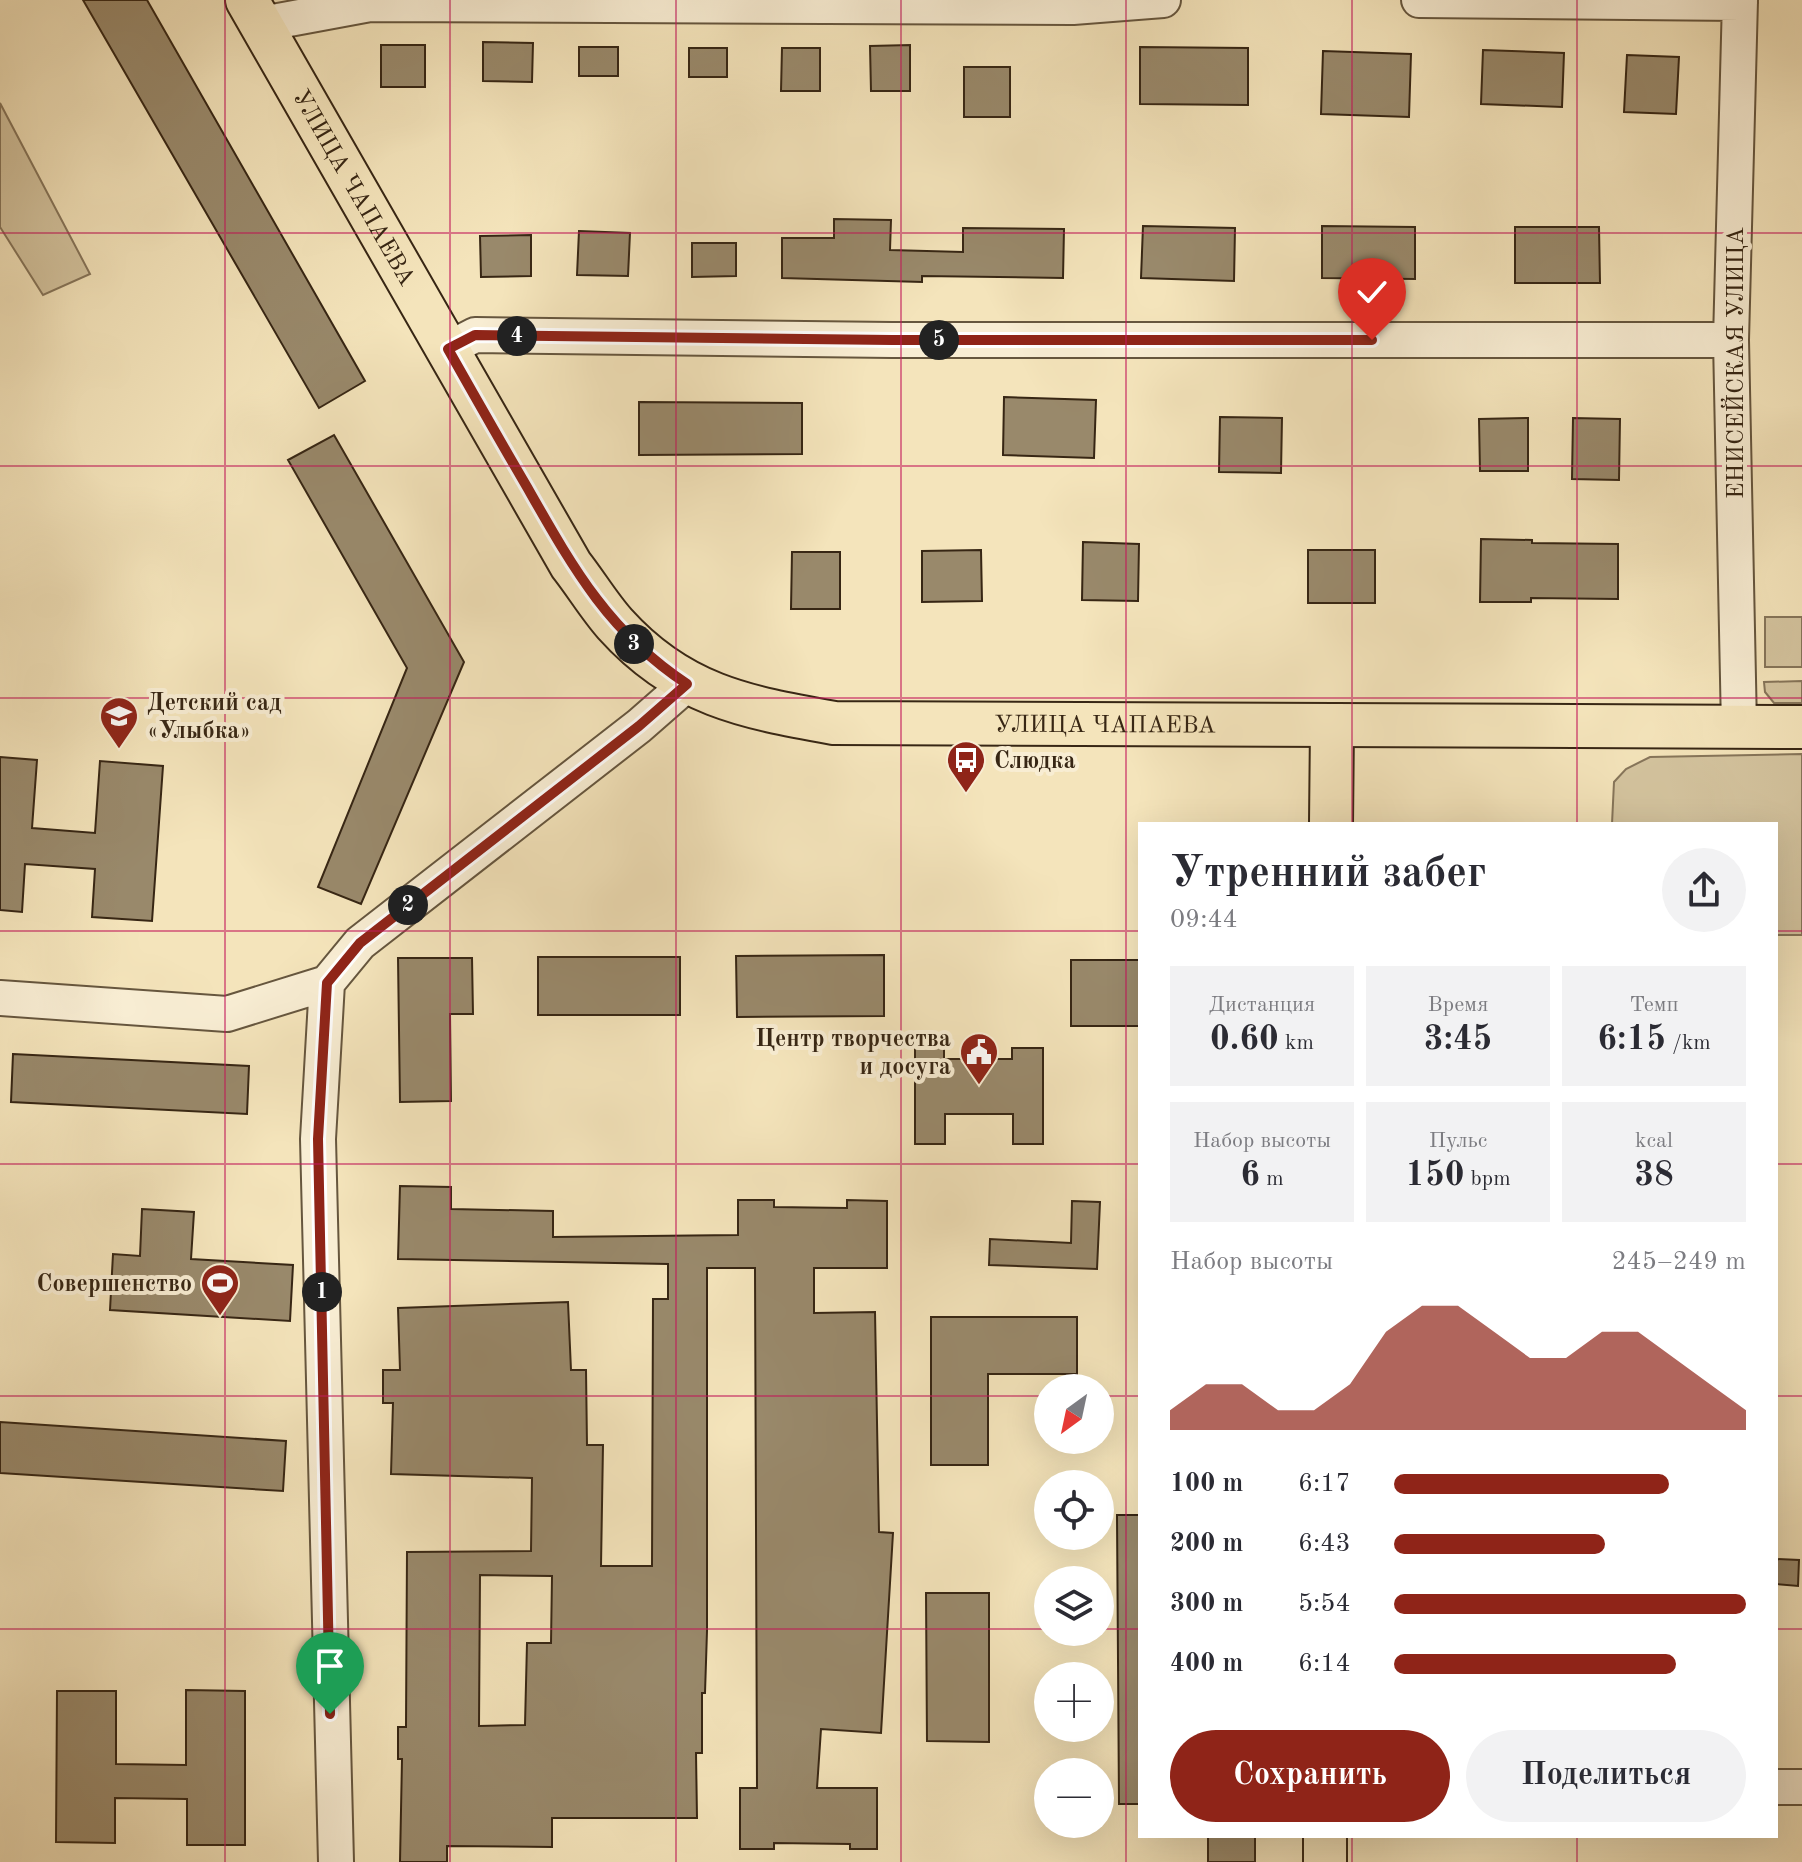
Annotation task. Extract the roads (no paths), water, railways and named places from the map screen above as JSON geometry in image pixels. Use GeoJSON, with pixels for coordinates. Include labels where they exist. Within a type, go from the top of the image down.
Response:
{"type":"FeatureCollection","features":[{"type":"Feature","properties":{"kind":"main road","name":"УЛИЦА ЧАПАЕВА"},"geometry":{"type":"LineString","coordinates":[[255,12],[571,565],[613,623],[640,649],[687,684],[763,711],[834,723],[1802,727]]}},
{"type":"Feature","properties":{"kind":"main road"},"geometry":{"type":"LineString","coordinates":[[1331,822],[1332,726]]}},
{"type":"Feature","properties":{"kind":"main road"},"geometry":{"type":"LineString","coordinates":[[1325,1838],[1325,1862]]}},
{"type":"Feature","properties":{"kind":"street","name":"УЛИЦА ЧАПАЕВА"},"geometry":{"type":"LineString","coordinates":[[255,12],[370,4],[1073,7],[1163,0]]}},
{"type":"Feature","properties":{"kind":"street"},"geometry":{"type":"LineString","coordinates":[[1419,0],[1740,2]]}},
{"type":"Feature","properties":{"kind":"street","name":"ЕНИСЕЙСКАЯ УЛИЦА"},"geometry":{"type":"LineString","coordinates":[[1739,727],[1731,340],[1740,2]]}},
{"type":"Feature","properties":{"kind":"street"},"geometry":{"type":"LineString","coordinates":[[448,349],[475,335],[892,340],[1731,340]]}},
{"type":"Feature","properties":{"kind":"street"},"geometry":{"type":"LineString","coordinates":[[0,998],[227,1014],[327,983],[360,943],[639,726],[687,684]]}},
{"type":"Feature","properties":{"kind":"street"},"geometry":{"type":"LineString","coordinates":[[327,983],[318,1139],[336,1862]]}},
{"type":"Feature","properties":{"kind":"street"},"geometry":{"type":"LineString","coordinates":[[1778,1787],[1802,1787]]}},
{"type":"Feature","properties":{"kind":"place","name":"Детский сад «Улыбка»"},"geometry":{"type":"Point","coordinates":[119,750]}},
{"type":"Feature","properties":{"kind":"place","name":"Слюдка"},"geometry":{"type":"Point","coordinates":[966,794]}},
{"type":"Feature","properties":{"kind":"place","name":"Центр творчества и досуга"},"geometry":{"type":"Point","coordinates":[979,1086]}},
{"type":"Feature","properties":{"kind":"place","name":"Совершенство"},"geometry":{"type":"Point","coordinates":[220,1317]}}]}
